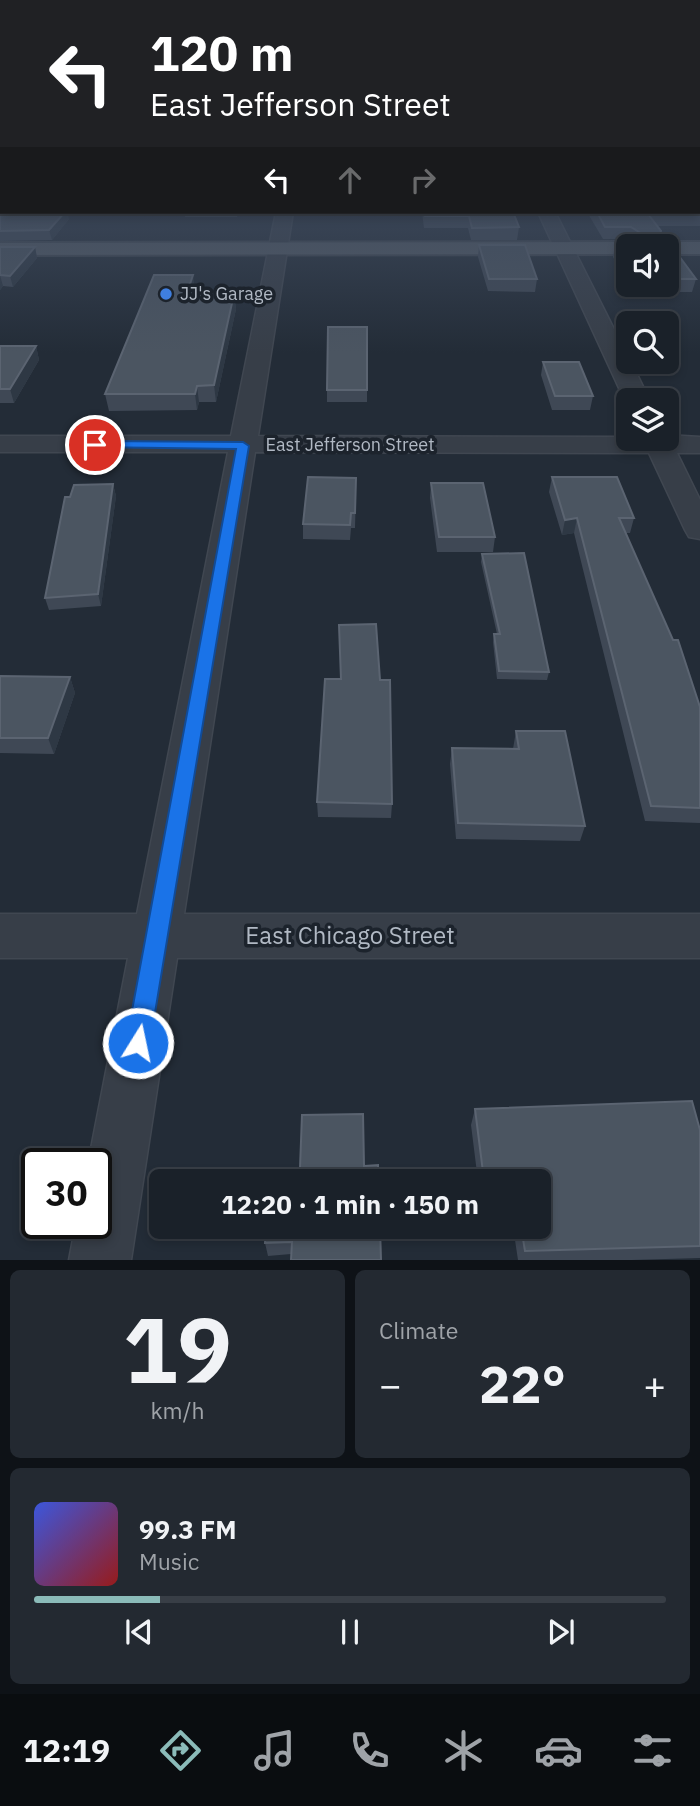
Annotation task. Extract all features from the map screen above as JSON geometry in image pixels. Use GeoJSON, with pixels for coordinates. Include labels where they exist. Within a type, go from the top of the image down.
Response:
{"type":"FeatureCollection","features":[{"type":"Feature","properties":{"kind":"main road"},"geometry":{"type":"LineString","coordinates":[[0,249],[210,235]]}},
{"type":"Feature","properties":{"kind":"main road"},"geometry":{"type":"LineString","coordinates":[[356,235],[564,248],[616,248]]}},
{"type":"Feature","properties":{"kind":"main road"},"geometry":{"type":"LineString","coordinates":[[679,248],[700,248]]}},
{"type":"Feature","properties":{"kind":"street"},"geometry":{"type":"LineString","coordinates":[[100,1260],[280,235]]}},
{"type":"Feature","properties":{"kind":"street"},"geometry":{"type":"LineString","coordinates":[[557,235],[632,388]]}},
{"type":"Feature","properties":{"kind":"street","name":"East Jefferson Street"},"geometry":{"type":"LineString","coordinates":[[0,444],[243,446],[616,442]]}},
{"type":"Feature","properties":{"kind":"street","name":"East Jefferson Street"},"geometry":{"type":"LineString","coordinates":[[679,444],[700,445]]}},
{"type":"Feature","properties":{"kind":"street"},"geometry":{"type":"LineString","coordinates":[[662,451],[700,530]]}},
{"type":"Feature","properties":{"kind":"street","name":"East Chicago Street"},"geometry":{"type":"LineString","coordinates":[[0,936],[700,936]]}},
{"type":"Feature","properties":{"kind":"building"},"geometry":{"type":"Polygon","coordinates":[[[479,245],[525,245],[537,279],[489,279],[479,245]]]}},
{"type":"Feature","properties":{"kind":"building"},"geometry":{"type":"Polygon","coordinates":[[[0,247],[35,247],[10,276],[0,275],[0,247]]]}},
{"type":"Feature","properties":{"kind":"building"},"geometry":{"type":"Polygon","coordinates":[[[679,256],[696,279],[679,279],[679,256]]]}},
{"type":"Feature","properties":{"kind":"building"},"geometry":{"type":"Polygon","coordinates":[[[154,275],[193,275],[187,293],[234,294],[214,385],[197,386],[195,394],[105,394],[154,275]]]}},
{"type":"Feature","properties":{"kind":"building"},"geometry":{"type":"Polygon","coordinates":[[[328,327],[367,327],[367,390],[327,390],[328,327]]]}},
{"type":"Feature","properties":{"kind":"building"},"geometry":{"type":"Polygon","coordinates":[[[0,346],[36,346],[10,389],[0,389],[0,346]]]}},
{"type":"Feature","properties":{"kind":"building"},"geometry":{"type":"Polygon","coordinates":[[[543,362],[579,362],[593,396],[555,396],[543,362]]]}},
{"type":"Feature","properties":{"kind":"building"},"geometry":{"type":"Polygon","coordinates":[[[308,477],[356,478],[355,513],[351,513],[350,525],[303,524],[308,477]]]}},
{"type":"Feature","properties":{"kind":"building"},"geometry":{"type":"Polygon","coordinates":[[[552,477],[617,477],[634,518],[619,518],[673,640],[678,640],[700,707],[700,808],[651,806],[577,518],[565,520],[552,477]]]}},
{"type":"Feature","properties":{"kind":"building"},"geometry":{"type":"Polygon","coordinates":[[[431,483],[483,483],[495,537],[439,537],[431,483]]]}},
{"type":"Feature","properties":{"kind":"building"},"geometry":{"type":"Polygon","coordinates":[[[113,484],[98,594],[45,598],[65,497],[70,497],[74,485],[113,484]]]}},
{"type":"Feature","properties":{"kind":"building"},"geometry":{"type":"Polygon","coordinates":[[[524,553],[549,672],[499,671],[494,634],[500,634],[482,554],[524,553]]]}},
{"type":"Feature","properties":{"kind":"building"},"geometry":{"type":"Polygon","coordinates":[[[376,624],[380,680],[390,680],[392,804],[317,802],[325,679],[341,679],[339,625],[376,624]]]}},
{"type":"Feature","properties":{"kind":"building"},"geometry":{"type":"Polygon","coordinates":[[[0,676],[70,677],[48,738],[0,738],[0,676]]]}},
{"type":"Feature","properties":{"kind":"building"},"geometry":{"type":"Polygon","coordinates":[[[516,731],[565,731],[585,826],[458,823],[452,748],[519,749],[516,731]]]}},
{"type":"Feature","properties":{"kind":"building"},"geometry":{"type":"Polygon","coordinates":[[[692,1101],[700,1130],[700,1246],[525,1251],[523,1239],[551,1239],[551,1169],[483,1169],[475,1109],[692,1101]]]}},
{"type":"Feature","properties":{"kind":"building"},"geometry":{"type":"Polygon","coordinates":[[[363,1114],[364,1166],[378,1165],[378,1169],[268,1169],[300,1168],[302,1115],[363,1114]]]}},
{"type":"Feature","properties":{"kind":"building"},"geometry":{"type":"Polygon","coordinates":[[[265,1239],[380,1239],[381,1260],[291,1260],[292,1242],[265,1243],[265,1239]]]}},
{"type":"Feature","properties":{"kind":"place","name":"JJ's Garage"},"geometry":{"type":"Point","coordinates":[166,294]}},
{"type":"Feature","properties":{"kind":"route"},"geometry":{"type":"LineString","coordinates":[[95,445],[243,446],[138,1043]]}}]}
